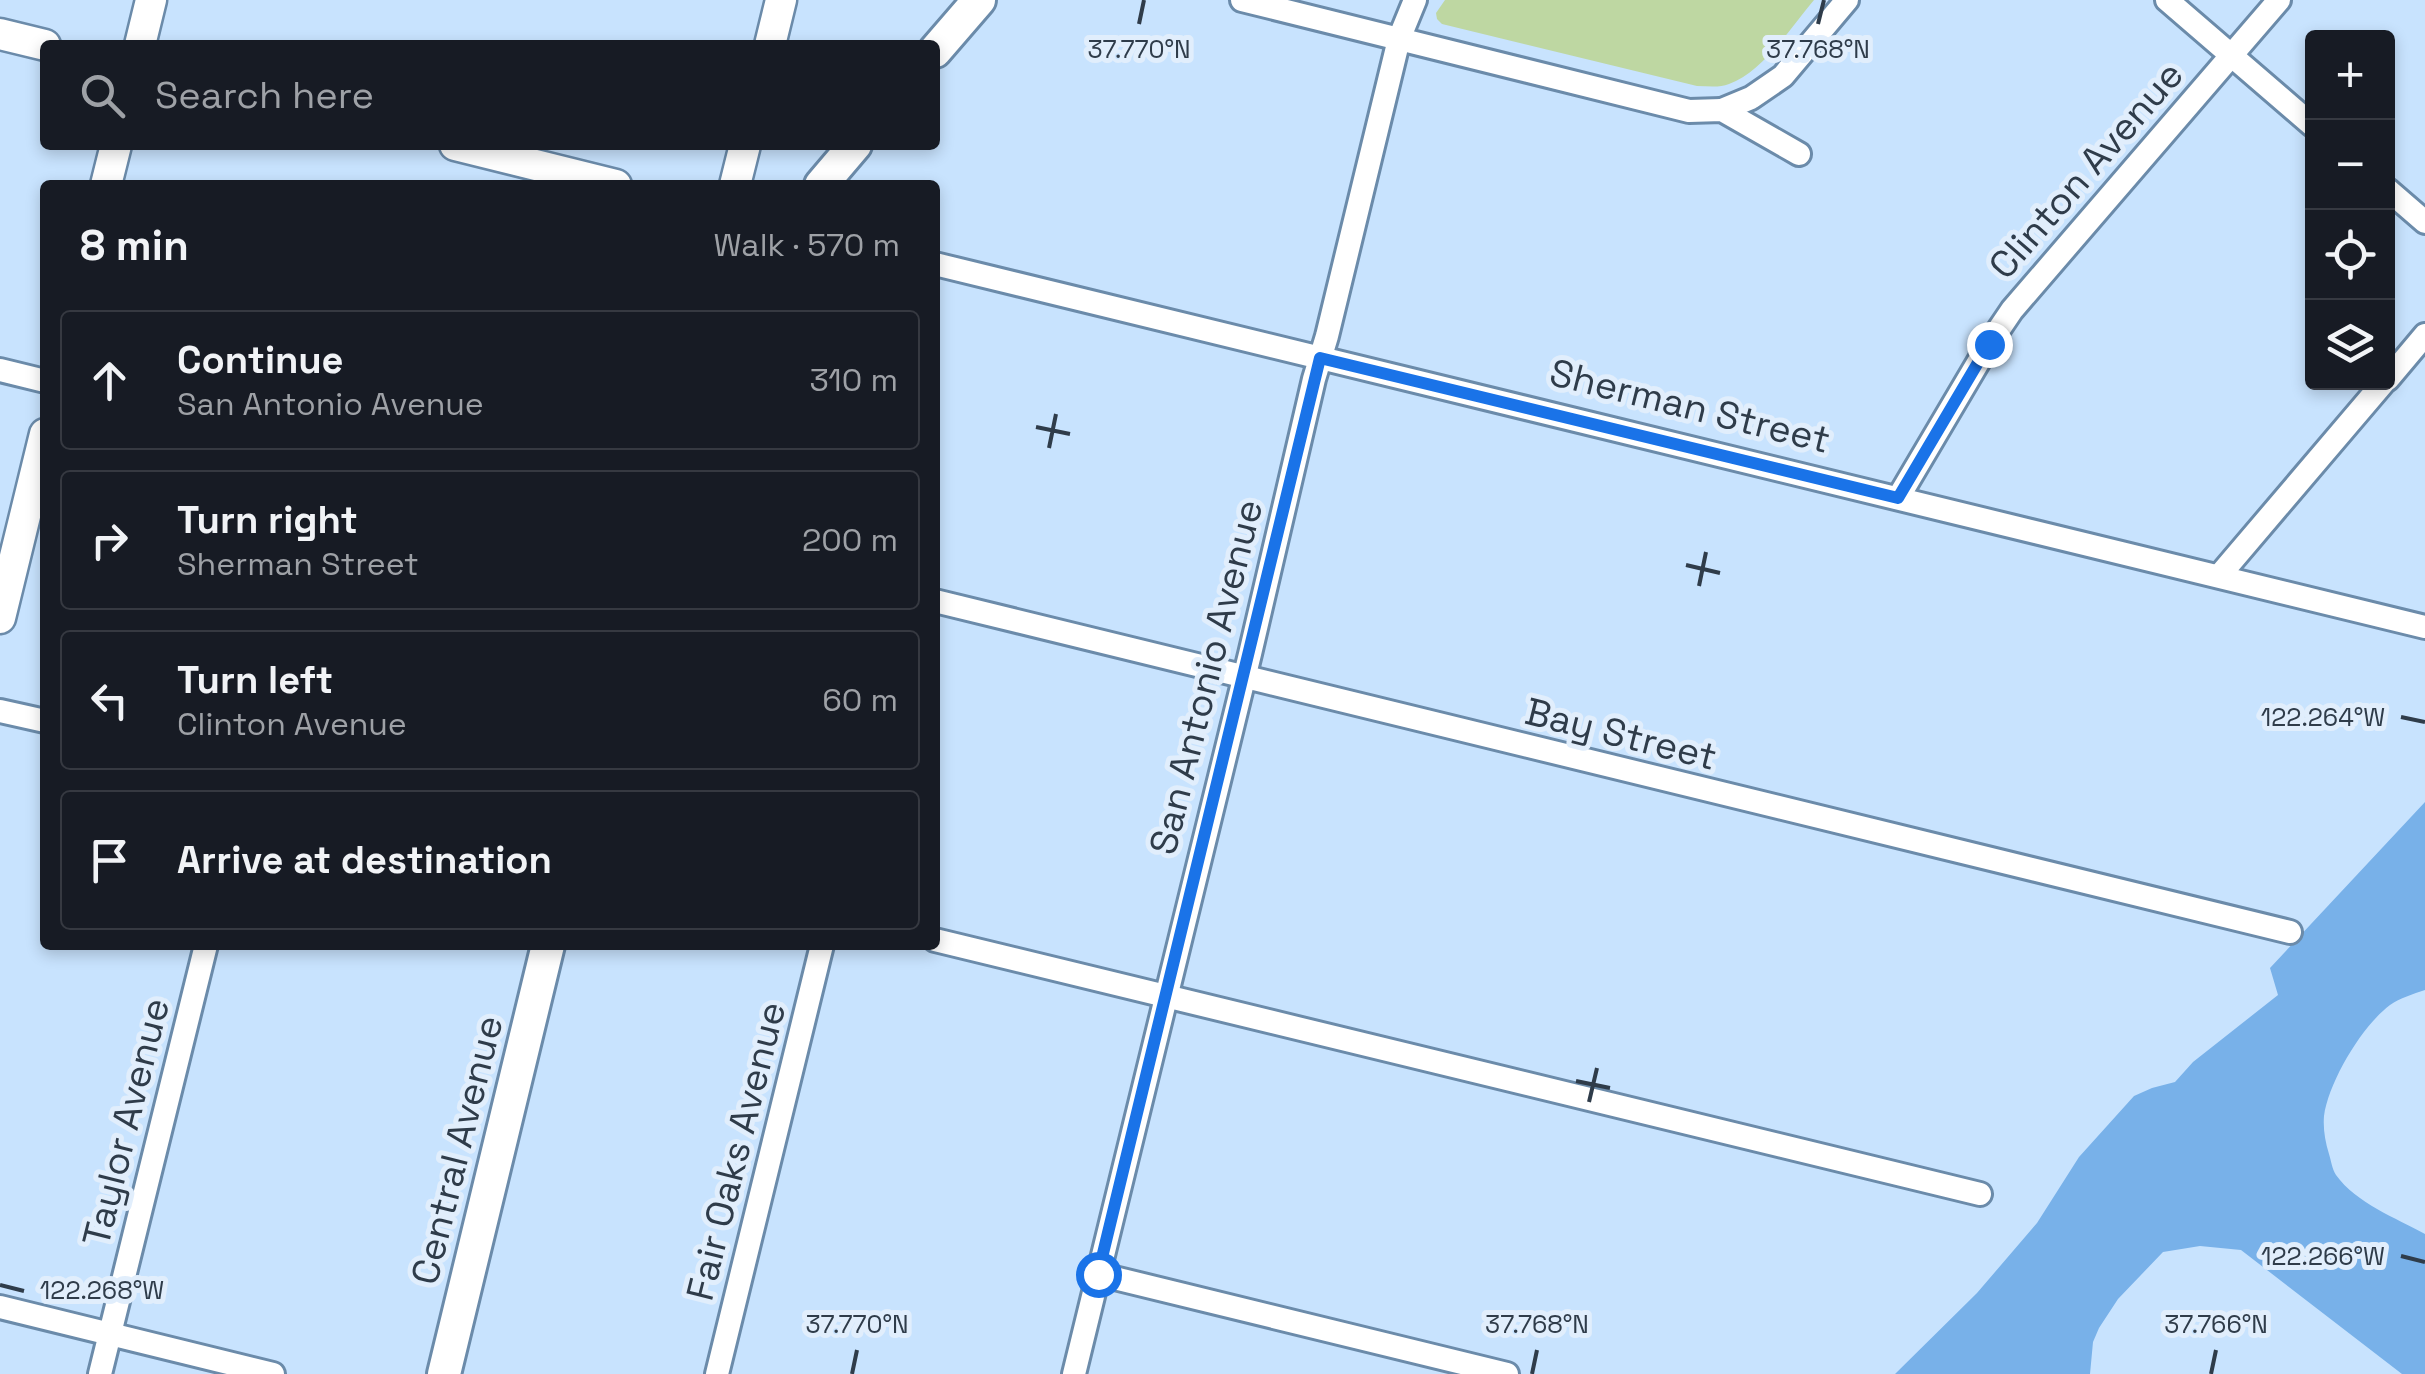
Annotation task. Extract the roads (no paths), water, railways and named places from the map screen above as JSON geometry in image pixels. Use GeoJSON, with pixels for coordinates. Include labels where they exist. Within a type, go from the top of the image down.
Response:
{"type":"FeatureCollection","features":[{"type":"Feature","properties":{"kind":"main road"},"geometry":{"type":"LineString","coordinates":[[940,46],[980,0]]}},
{"type":"Feature","properties":{"kind":"main road"},"geometry":{"type":"LineString","coordinates":[[825,180],[851,150]]}},
{"type":"Feature","properties":{"kind":"main road","name":"Central Avenue"},"geometry":{"type":"LineString","coordinates":[[444,1374],[547,950]]}},
{"type":"Feature","properties":{"kind":"street"},"geometry":{"type":"LineString","coordinates":[[141,40],[151,0]]}},
{"type":"Feature","properties":{"kind":"street"},"geometry":{"type":"LineString","coordinates":[[771,40],[780,0]]}},
{"type":"Feature","properties":{"kind":"street"},"geometry":{"type":"LineString","coordinates":[[1242,0],[1689,111],[1722,110],[1752,98],[1783,76],[1847,0]]}},
{"type":"Feature","properties":{"kind":"street","name":"San Antonio Avenue"},"geometry":{"type":"LineString","coordinates":[[1074,1374],[1399,39],[1415,0]]}},
{"type":"Feature","properties":{"kind":"street"},"geometry":{"type":"LineString","coordinates":[[2167,0],[2306,120]]}},
{"type":"Feature","properties":{"kind":"street","name":"Clinton Avenue"},"geometry":{"type":"LineString","coordinates":[[1898,498],[2012,310],[2278,0]]}},
{"type":"Feature","properties":{"kind":"street"},"geometry":{"type":"LineString","coordinates":[[0,34],[40,44]]}},
{"type":"Feature","properties":{"kind":"street"},"geometry":{"type":"LineString","coordinates":[[1722,110],[1799,154]]}},
{"type":"Feature","properties":{"kind":"street"},"geometry":{"type":"LineString","coordinates":[[107,180],[115,150]]}},
{"type":"Feature","properties":{"kind":"street"},"geometry":{"type":"LineString","coordinates":[[476,150],[596,180]]}},
{"type":"Feature","properties":{"kind":"street"},"geometry":{"type":"LineString","coordinates":[[736,180],[744,150]]}},
{"type":"Feature","properties":{"kind":"street"},"geometry":{"type":"LineString","coordinates":[[2395,196],[2425,222]]}},
{"type":"Feature","properties":{"kind":"street","name":"Sherman Street"},"geometry":{"type":"LineString","coordinates":[[940,265],[2425,627]]}},
{"type":"Feature","properties":{"kind":"street"},"geometry":{"type":"LineString","coordinates":[[2395,370],[2425,335]]}},
{"type":"Feature","properties":{"kind":"street"},"geometry":{"type":"LineString","coordinates":[[0,370],[40,381]]}},
{"type":"Feature","properties":{"kind":"street"},"geometry":{"type":"LineString","coordinates":[[2220,576],[2378,390]]}},
{"type":"Feature","properties":{"kind":"street"},"geometry":{"type":"LineString","coordinates":[[0,618],[40,454]]}},
{"type":"Feature","properties":{"kind":"street","name":"Bay Street"},"geometry":{"type":"LineString","coordinates":[[940,602],[2290,932]]}},
{"type":"Feature","properties":{"kind":"street"},"geometry":{"type":"LineString","coordinates":[[0,712],[40,720]]}},
{"type":"Feature","properties":{"kind":"street"},"geometry":{"type":"LineString","coordinates":[[940,941],[1980,1194]]}},
{"type":"Feature","properties":{"kind":"street","name":"Taylor Avenue"},"geometry":{"type":"LineString","coordinates":[[100,1374],[205,950]]}},
{"type":"Feature","properties":{"kind":"street","name":"Fair Oaks Avenue"},"geometry":{"type":"LineString","coordinates":[[718,1374],[821,950]]}},
{"type":"Feature","properties":{"kind":"street"},"geometry":{"type":"LineString","coordinates":[[1098,1274],[1507,1374]]}},
{"type":"Feature","properties":{"kind":"street"},"geometry":{"type":"LineString","coordinates":[[0,1308],[273,1374]]}},
{"type":"Feature","properties":{"kind":"water"},"geometry":{"type":"Polygon","coordinates":[[[2425,802],[2425,990],[2390,1005],[2358,1040],[2340,1071],[2324,1121],[2333,1167],[2344,1185],[2377,1209],[2425,1234],[2425,1374],[2402,1374],[2241,1250],[2200,1246],[2163,1252],[2118,1299],[2093,1342],[2090,1374],[1895,1374],[1977,1293],[2037,1223],[2079,1157],[2134,1096],[2175,1082],[2193,1062],[2278,995],[2270,968],[2425,802]]]}}]}
